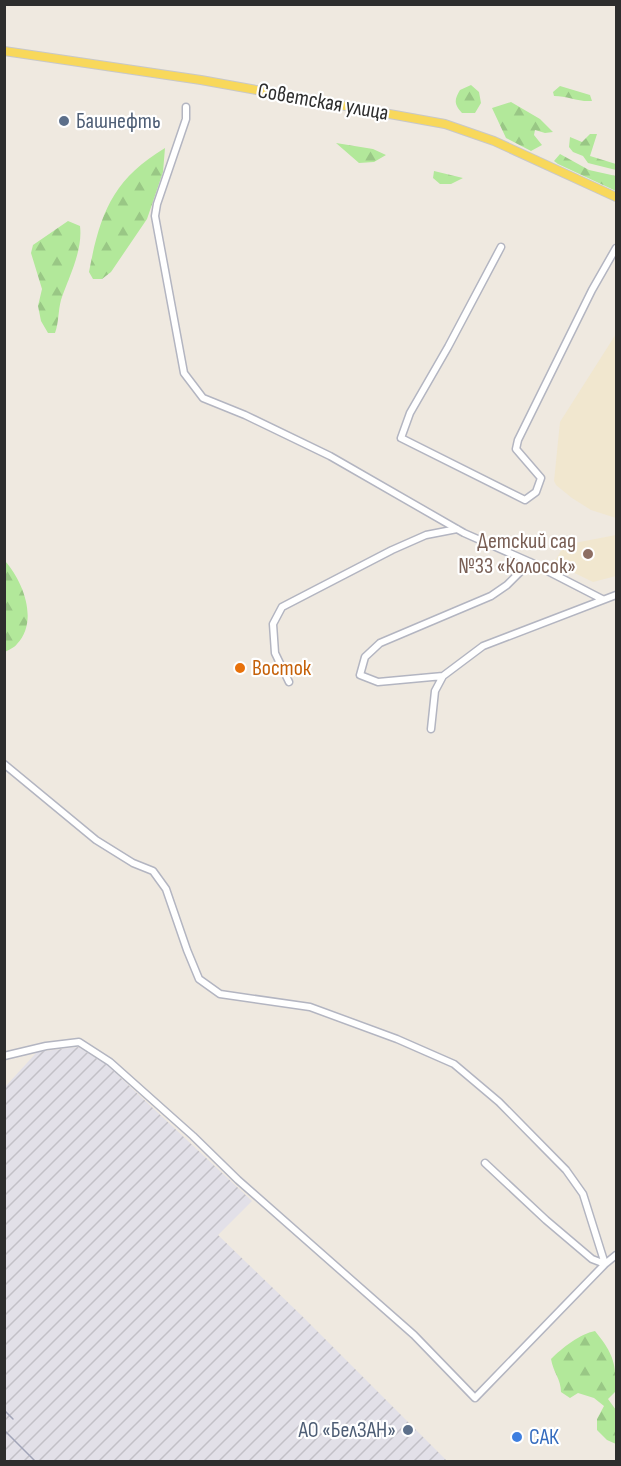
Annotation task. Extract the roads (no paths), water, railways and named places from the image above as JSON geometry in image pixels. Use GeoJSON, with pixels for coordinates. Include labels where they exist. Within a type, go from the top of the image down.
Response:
{"type":"FeatureCollection","features":[{"type":"Feature","properties":{"kind":"main road","name":"Советская улица"},"geometry":{"type":"LineString","coordinates":[[4,53],[201,80],[445,124],[494,141],[616,197]]}},
{"type":"Feature","properties":{"kind":"street"},"geometry":{"type":"LineString","coordinates":[[186,107],[186,119],[155,216],[184,374],[203,398],[245,415],[330,456],[458,529],[602,599]]}},
{"type":"Feature","properties":{"kind":"street"},"geometry":{"type":"LineString","coordinates":[[501,247],[400,438],[525,500],[536,492],[541,478],[516,449],[518,440],[592,290],[616,248]]}},
{"type":"Feature","properties":{"kind":"street"},"geometry":{"type":"LineString","coordinates":[[289,682],[275,653],[273,624],[282,607],[392,550],[426,536],[458,529]]}},
{"type":"Feature","properties":{"kind":"street"},"geometry":{"type":"LineString","coordinates":[[443,676],[378,682],[360,675],[365,657],[380,643],[491,596],[507,585],[530,562]]}},
{"type":"Feature","properties":{"kind":"street"},"geometry":{"type":"LineString","coordinates":[[431,729],[435,691],[443,676],[483,646],[616,595]]}},
{"type":"Feature","properties":{"kind":"street"},"geometry":{"type":"LineString","coordinates":[[4,764],[96,840],[133,863],[153,871],[166,889],[199,979],[220,994],[310,1007],[397,1039],[454,1064],[499,1102],[566,1170],[583,1194],[605,1264]]}},
{"type":"Feature","properties":{"kind":"street"},"geometry":{"type":"LineString","coordinates":[[4,1056],[46,1046],[79,1042],[110,1062],[278,1216],[414,1335],[475,1398],[616,1255]]}},
{"type":"Feature","properties":{"kind":"street"},"geometry":{"type":"LineString","coordinates":[[485,1163],[592,1259],[605,1264]]}},
{"type":"Feature","properties":{"kind":"railway"},"geometry":{"type":"LineString","coordinates":[[4,1410],[13,1419]]}},
{"type":"Feature","properties":{"kind":"railway"},"geometry":{"type":"LineString","coordinates":[[4,1430],[36,1462]]}},
{"type":"Feature","properties":{"kind":"place","name":"Башнефть"},"geometry":{"type":"Point","coordinates":[64,121]}},
{"type":"Feature","properties":{"kind":"place","name":"Детский сад №33 «Колосок»"},"geometry":{"type":"Point","coordinates":[588,554]}},
{"type":"Feature","properties":{"kind":"place","name":"Восток"},"geometry":{"type":"Point","coordinates":[240,668]}},
{"type":"Feature","properties":{"kind":"place","name":"АО «БелЗАН»"},"geometry":{"type":"Point","coordinates":[408,1430]}},
{"type":"Feature","properties":{"kind":"place","name":"САК"},"geometry":{"type":"Point","coordinates":[517,1437]}}]}
